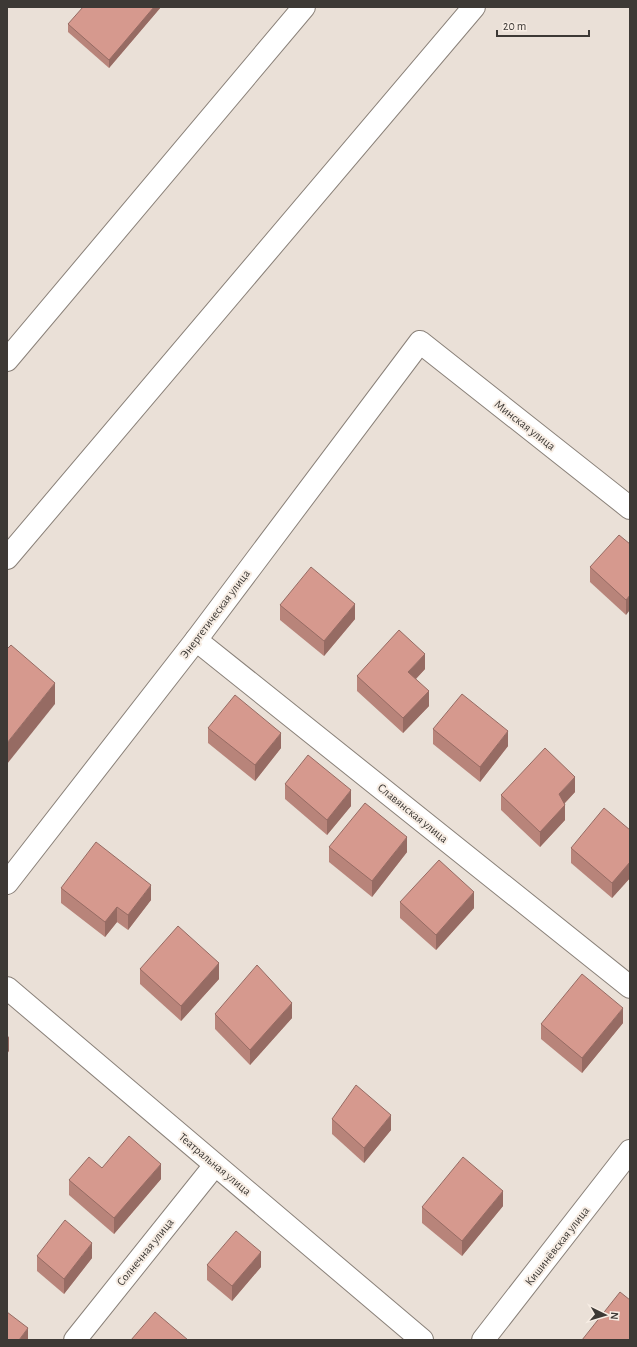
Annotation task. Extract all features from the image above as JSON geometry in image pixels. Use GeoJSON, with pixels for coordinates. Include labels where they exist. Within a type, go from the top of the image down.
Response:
{"type":"FeatureCollection","features":[{"type":"Feature","properties":{"kind":"street"},"geometry":{"type":"LineString","coordinates":[[7,360],[304,7]]}},
{"type":"Feature","properties":{"kind":"street"},"geometry":{"type":"LineString","coordinates":[[7,558],[474,7]]}},
{"type":"Feature","properties":{"kind":"street","name":"Минская улица"},"geometry":{"type":"LineString","coordinates":[[420,342],[630,508]]}},
{"type":"Feature","properties":{"kind":"street","name":"Энергетическая улица"},"geometry":{"type":"LineString","coordinates":[[7,883],[196,640],[420,342]]}},
{"type":"Feature","properties":{"kind":"street","name":"Славянская улица"},"geometry":{"type":"LineString","coordinates":[[196,640],[630,987]]}},
{"type":"Feature","properties":{"kind":"street","name":"Театральная улица"},"geometry":{"type":"LineString","coordinates":[[7,988],[422,1340]]}},
{"type":"Feature","properties":{"kind":"street","name":"Кишинёвская улица"},"geometry":{"type":"LineString","coordinates":[[483,1340],[630,1151]]}},
{"type":"Feature","properties":{"kind":"street","name":"Солнечная улица"},"geometry":{"type":"LineString","coordinates":[[75,1340],[215,1164]]}},
{"type":"Feature","properties":{"kind":"building"},"geometry":{"type":"Polygon","coordinates":[[[83,7],[154,7],[109,60],[68,24],[83,7]]]}},
{"type":"Feature","properties":{"kind":"building"},"geometry":{"type":"Polygon","coordinates":[[[619,535],[630,544],[630,595],[626,600],[590,567],[619,535]]]}},
{"type":"Feature","properties":{"kind":"building"},"geometry":{"type":"Polygon","coordinates":[[[311,567],[355,604],[324,641],[280,605],[311,567]]]}},
{"type":"Feature","properties":{"kind":"building"},"geometry":{"type":"Polygon","coordinates":[[[399,630],[425,654],[408,672],[429,691],[403,718],[357,676],[399,630]]]}},
{"type":"Feature","properties":{"kind":"building"},"geometry":{"type":"Polygon","coordinates":[[[11,645],[55,683],[7,743],[7,649],[11,645]]]}},
{"type":"Feature","properties":{"kind":"building"},"geometry":{"type":"Polygon","coordinates":[[[462,694],[508,731],[480,767],[433,729],[462,694]]]}},
{"type":"Feature","properties":{"kind":"building"},"geometry":{"type":"Polygon","coordinates":[[[235,695],[281,733],[255,765],[208,728],[235,695]]]}},
{"type":"Feature","properties":{"kind":"building"},"geometry":{"type":"Polygon","coordinates":[[[545,748],[575,777],[559,794],[565,805],[540,832],[501,795],[545,748]]]}},
{"type":"Feature","properties":{"kind":"building"},"geometry":{"type":"Polygon","coordinates":[[[308,755],[351,790],[327,820],[285,784],[308,755]]]}},
{"type":"Feature","properties":{"kind":"building"},"geometry":{"type":"Polygon","coordinates":[[[365,803],[407,837],[372,881],[329,847],[365,803]]]}},
{"type":"Feature","properties":{"kind":"building"},"geometry":{"type":"Polygon","coordinates":[[[604,808],[630,830],[630,862],[612,883],[571,848],[604,808]]]}},
{"type":"Feature","properties":{"kind":"building"},"geometry":{"type":"Polygon","coordinates":[[[96,842],[151,885],[128,915],[117,907],[105,922],[61,888],[96,842]]]}},
{"type":"Feature","properties":{"kind":"building"},"geometry":{"type":"Polygon","coordinates":[[[439,860],[474,892],[436,935],[400,902],[439,860]]]}},
{"type":"Feature","properties":{"kind":"building"},"geometry":{"type":"Polygon","coordinates":[[[178,926],[219,963],[181,1006],[140,969],[178,926]]]}},
{"type":"Feature","properties":{"kind":"building"},"geometry":{"type":"Polygon","coordinates":[[[257,965],[292,1003],[250,1050],[215,1014],[257,965]]]}},
{"type":"Feature","properties":{"kind":"building"},"geometry":{"type":"Polygon","coordinates":[[[582,974],[623,1008],[582,1058],[541,1024],[582,974]]]}},
{"type":"Feature","properties":{"kind":"building"},"geometry":{"type":"Polygon","coordinates":[[[356,1085],[391,1115],[364,1148],[332,1119],[356,1085]]]}},
{"type":"Feature","properties":{"kind":"building"},"geometry":{"type":"Polygon","coordinates":[[[129,1136],[161,1164],[114,1218],[69,1180],[89,1157],[102,1168],[129,1136]]]}},
{"type":"Feature","properties":{"kind":"building"},"geometry":{"type":"Polygon","coordinates":[[[463,1157],[503,1191],[462,1241],[422,1207],[463,1157]]]}},
{"type":"Feature","properties":{"kind":"building"},"geometry":{"type":"Polygon","coordinates":[[[65,1220],[92,1243],[64,1279],[37,1256],[65,1220]]]}},
{"type":"Feature","properties":{"kind":"building"},"geometry":{"type":"Polygon","coordinates":[[[236,1231],[261,1252],[232,1286],[207,1265],[236,1231]]]}},
{"type":"Feature","properties":{"kind":"building"},"geometry":{"type":"Polygon","coordinates":[[[620,1292],[630,1300],[630,1340],[582,1340],[620,1292]]]}},
{"type":"Feature","properties":{"kind":"building"},"geometry":{"type":"Polygon","coordinates":[[[7,1312],[28,1328],[19,1340],[7,1340],[7,1312]]]}},
{"type":"Feature","properties":{"kind":"building"},"geometry":{"type":"Polygon","coordinates":[[[155,1312],[188,1340],[131,1340],[155,1312]]]}}]}
